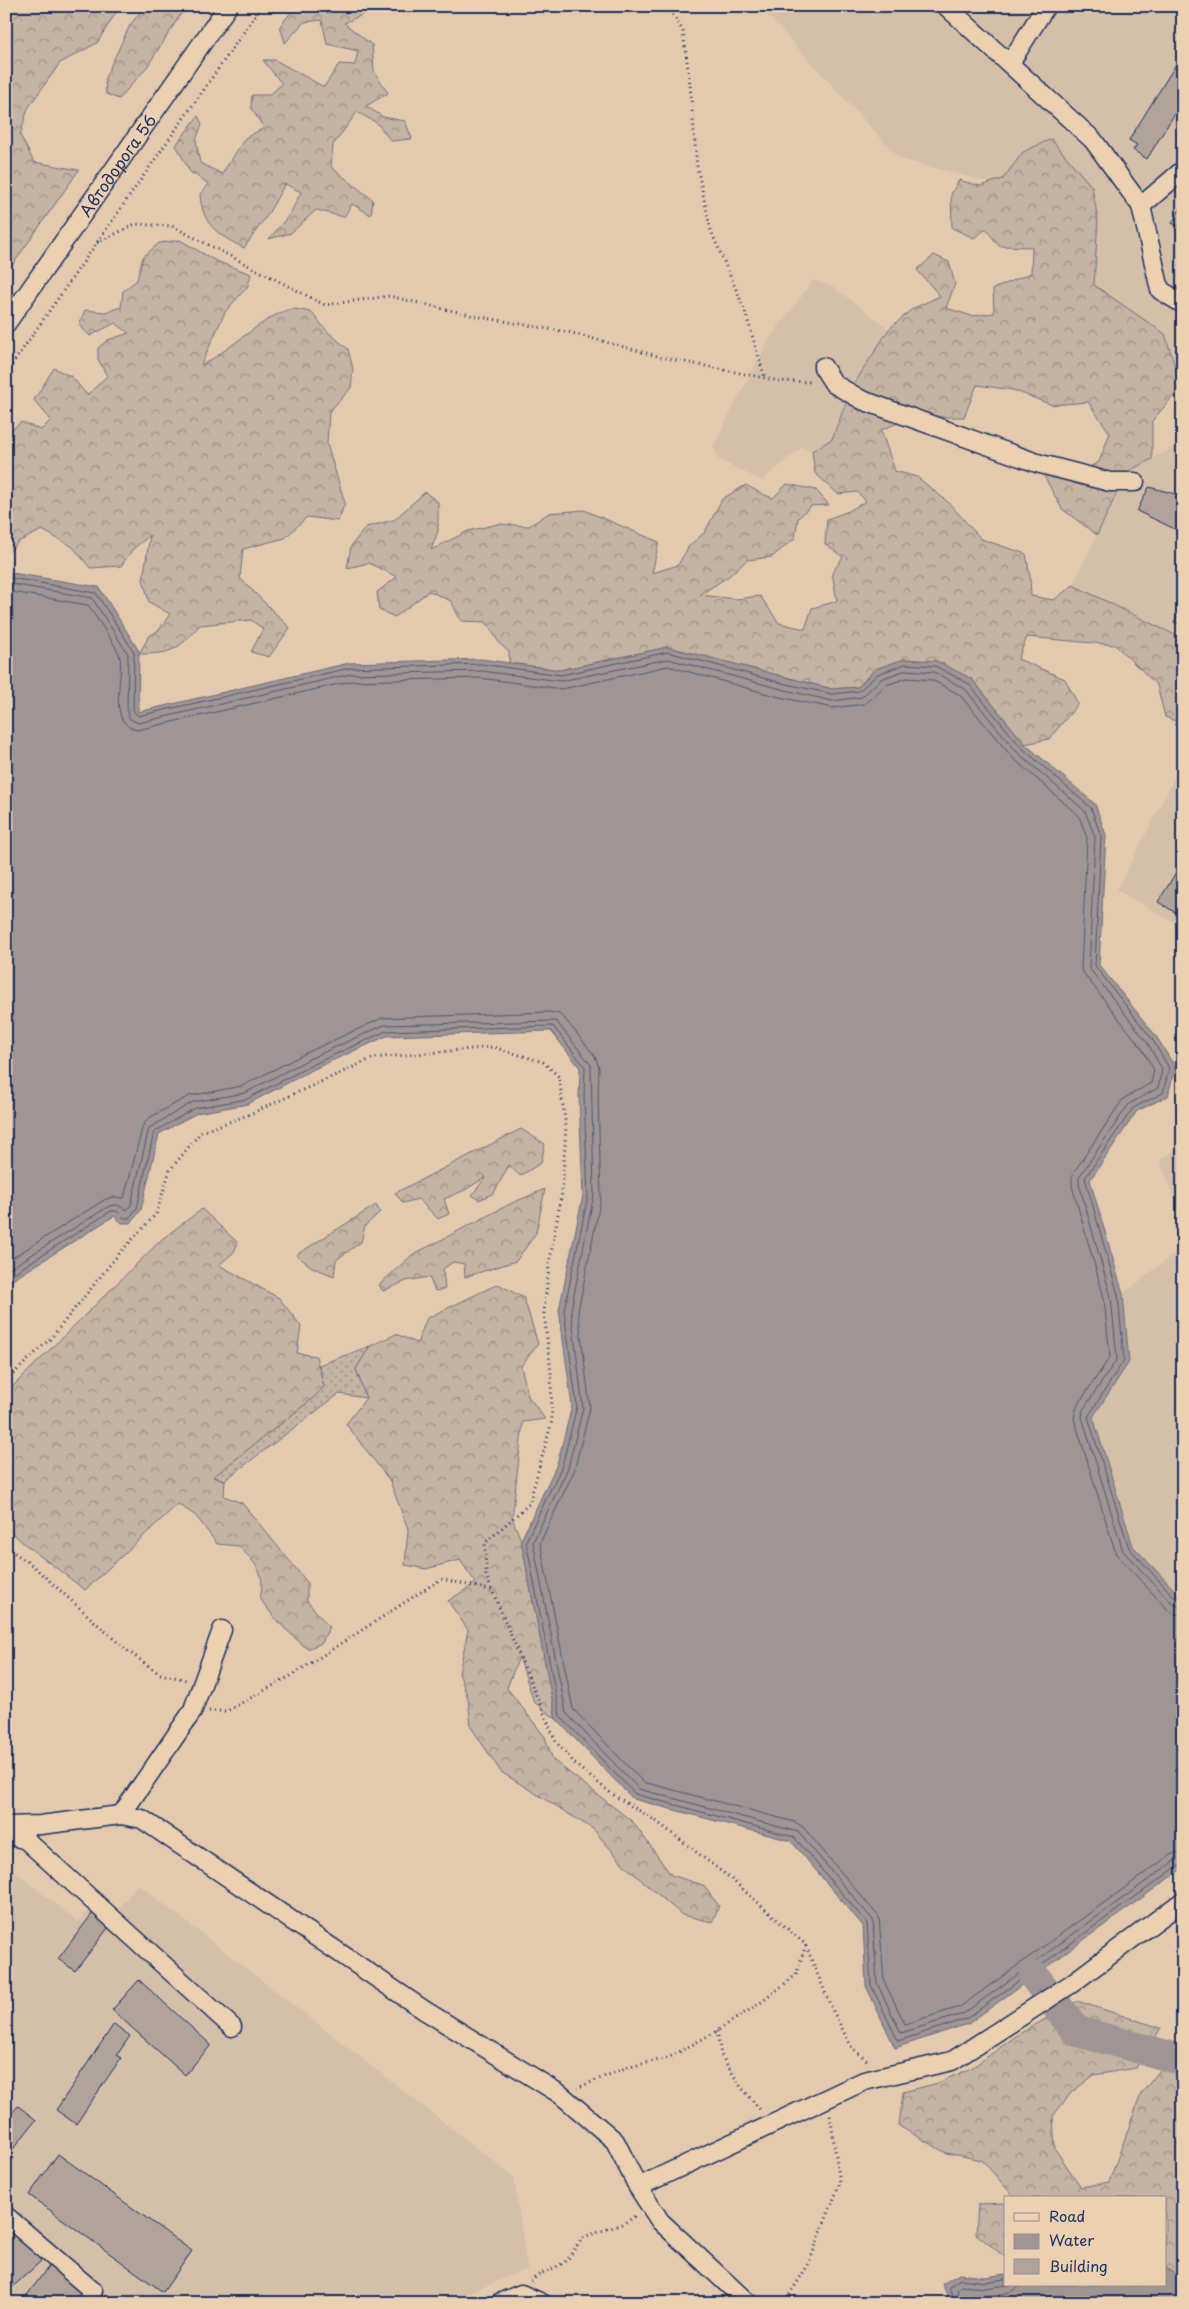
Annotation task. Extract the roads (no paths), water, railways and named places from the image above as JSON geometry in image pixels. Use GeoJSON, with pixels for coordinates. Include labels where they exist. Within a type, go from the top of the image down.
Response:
{"type":"FeatureCollection","features":[{"type":"Feature","properties":{"kind":"street","name":"Автодорога 56"},"geometry":{"type":"LineString","coordinates":[[6,324],[228,6]]}},
{"type":"Feature","properties":{"kind":"street"},"geometry":{"type":"LineString","coordinates":[[946,6],[1093,140],[1141,206],[1160,290],[1183,304]]}},
{"type":"Feature","properties":{"kind":"street"},"geometry":{"type":"LineString","coordinates":[[1010,63],[1046,6]]}},
{"type":"Feature","properties":{"kind":"street"},"geometry":{"type":"LineString","coordinates":[[1141,206],[1183,170]]}},
{"type":"Feature","properties":{"kind":"street"},"geometry":{"type":"LineString","coordinates":[[822,367],[833,383],[862,400],[1037,463],[1110,482],[1134,482]]}},
{"type":"Feature","properties":{"kind":"street"},"geometry":{"type":"LineString","coordinates":[[121,1814],[192,1712],[222,1630]]}},
{"type":"Feature","properties":{"kind":"street"},"geometry":{"type":"LineString","coordinates":[[6,1826],[40,1825],[121,1814],[142,1818],[424,2010],[560,2094],[615,2141],[638,2187],[660,2221],[748,2303]]}},
{"type":"Feature","properties":{"kind":"street"},"geometry":{"type":"LineString","coordinates":[[6,1834],[26,1840],[232,2027]]}},
{"type":"Feature","properties":{"kind":"street"},"geometry":{"type":"LineString","coordinates":[[638,2187],[864,2081],[952,2061],[1071,1984],[1183,1901]]}},
{"type":"Feature","properties":{"kind":"street"},"geometry":{"type":"LineString","coordinates":[[6,2216],[93,2291],[86,2303]]}},
{"type":"Feature","properties":{"kind":"street"},"geometry":{"type":"LineString","coordinates":[[499,2303],[521,2294],[542,2303]]}},
{"type":"Feature","properties":{"kind":"water"},"geometry":{"type":"Polygon","coordinates":[[[6,572],[99,587],[139,651],[138,712],[349,663],[481,659],[560,670],[668,647],[832,689],[858,687],[875,669],[904,659],[937,661],[972,679],[1025,744],[1095,804],[1106,835],[1099,965],[1156,1036],[1175,1067],[1168,1096],[1137,1111],[1090,1180],[1123,1294],[1129,1362],[1093,1417],[1133,1546],[1183,1599],[1183,1868],[968,2024],[895,2048],[866,1986],[863,1926],[791,1841],[633,1799],[556,1719],[521,1540],[557,1464],[572,1406],[559,1310],[583,1195],[579,1097],[580,1068],[551,1031],[387,1036],[314,1069],[248,1104],[197,1113],[159,1134],[141,1210],[131,1223],[122,1223],[114,1216],[6,1284],[6,572]]]}},
{"type":"Feature","properties":{"kind":"water"},"geometry":{"type":"Polygon","coordinates":[[[1166,2269],[1183,2279],[1183,2303],[951,2303],[942,2284],[959,2274],[985,2277],[1004,2274],[1004,2286],[1166,2286],[1166,2269]]]}},
{"type":"Feature","properties":{"kind":"waterway"},"geometry":{"type":"LineString","coordinates":[[1034,1976],[1076,2031],[1183,2060]]}}]}
